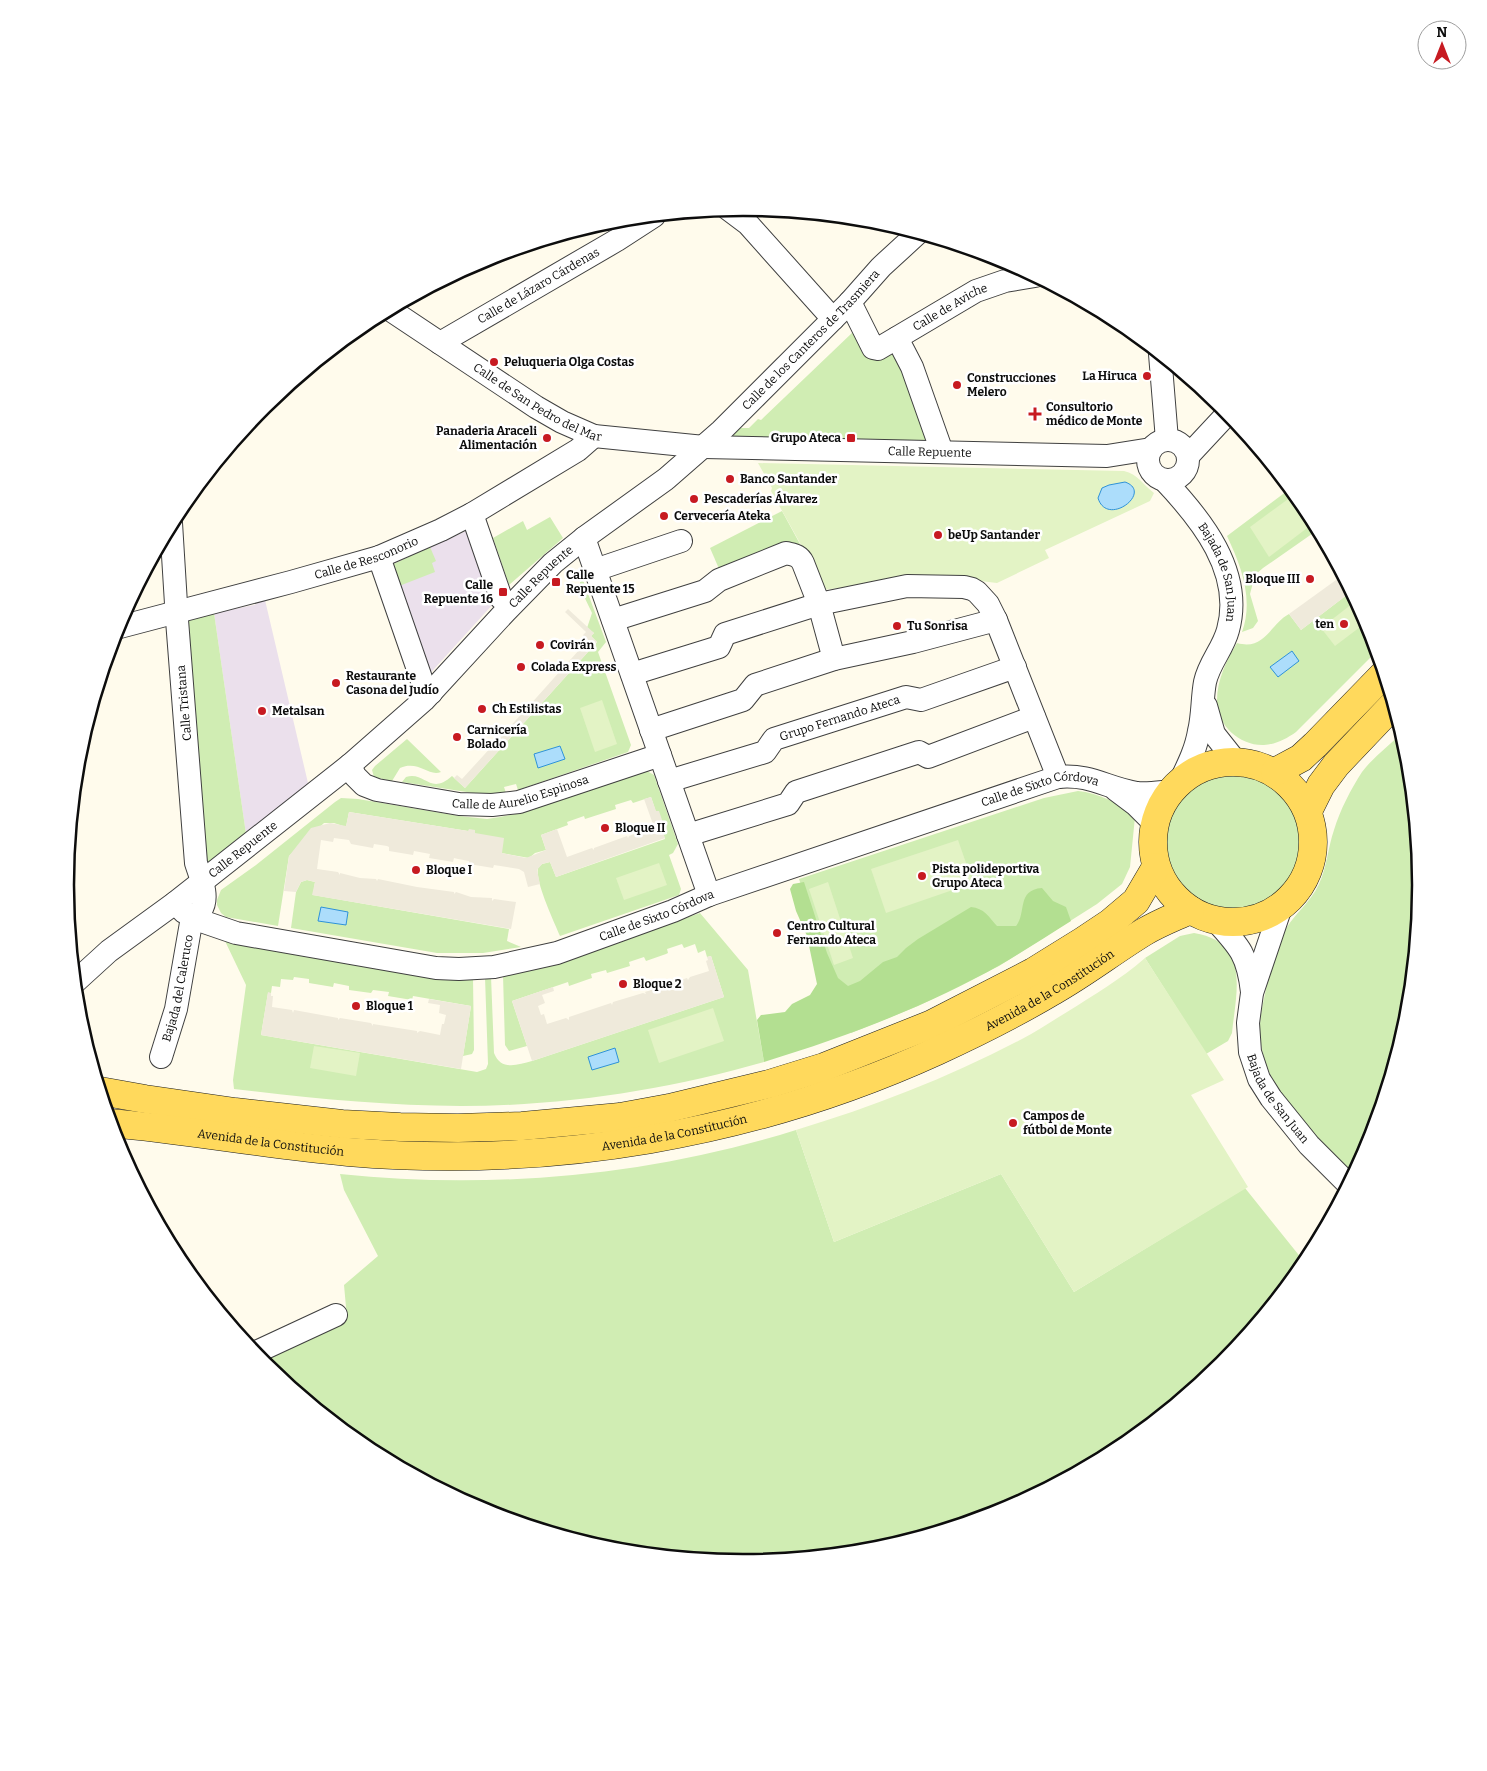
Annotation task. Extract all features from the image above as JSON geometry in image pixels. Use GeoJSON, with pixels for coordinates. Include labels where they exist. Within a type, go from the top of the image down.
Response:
{"type":"FeatureCollection","features":[{"type":"Feature","properties":{"kind":"main road"},"geometry":{"type":"LineString","coordinates":[[1275,772],[1300,758],[1315,745],[1380,678]]}},
{"type":"Feature","properties":{"kind":"main road"},"geometry":{"type":"LineString","coordinates":[[1308,811],[1321,785],[1336,765],[1389,709]]}},
{"type":"Feature","properties":{"kind":"main road"},"geometry":{"type":"LineString","coordinates":[[1216,764],[1254,764],[1275,772],[1295,790],[1308,811],[1311,840],[1308,867],[1297,889],[1270,913],[1250,920],[1234,922],[1216,921],[1190,910],[1175,898],[1164,885],[1156,867],[1153,845],[1154,823],[1175,787],[1200,770],[1216,764]]}},
{"type":"Feature","properties":{"kind":"main road","name":"Avenida de la Constitución"},"geometry":{"type":"LineString","coordinates":[[106,1092],[235,1112],[342,1124],[400,1127],[522,1126],[620,1117],[669,1108],[769,1084],[814,1070],[932,1024],[1033,972],[1090,937],[1136,901],[1156,867]]}},
{"type":"Feature","properties":{"kind":"main road","name":"Avenida de la Constitución"},"geometry":{"type":"LineString","coordinates":[[118,1124],[348,1152],[454,1156],[522,1155],[578,1149],[630,1143],[718,1126],[777,1111],[832,1093],[937,1051],[1054,991],[1146,931],[1190,910]]}},
{"type":"Feature","properties":{"kind":"street"},"geometry":{"type":"LineString","coordinates":[[743,216],[833,319]]}},
{"type":"Feature","properties":{"kind":"street","name":"Calle de Lázaro Cárdenas"},"geometry":{"type":"LineString","coordinates":[[440,343],[636,225]]}},
{"type":"Feature","properties":{"kind":"street","name":"Calle de los Canteros de Trasmiera"},"geometry":{"type":"LineString","coordinates":[[704,446],[850,302],[881,267],[913,238]]}},
{"type":"Feature","properties":{"kind":"street","name":"Calle de Aviche"},"geometry":{"type":"LineString","coordinates":[[850,302],[873,348],[878,349],[976,291],[1005,281],[1024,278]]}},
{"type":"Feature","properties":{"kind":"street","name":"Calle de San Pedro del Mar"},"geometry":{"type":"LineString","coordinates":[[396,313],[536,407],[562,422],[594,436],[704,446]]}},
{"type":"Feature","properties":{"kind":"street"},"geometry":{"type":"LineString","coordinates":[[897,338],[912,367],[942,452]]}},
{"type":"Feature","properties":{"kind":"street"},"geometry":{"type":"LineString","coordinates":[[1161,362],[1168,458]]}},
{"type":"Feature","properties":{"kind":"street"},"geometry":{"type":"LineString","coordinates":[[1168,458],[1222,417]]}},
{"type":"Feature","properties":{"kind":"street","name":"Calle de Resconorio"},"geometry":{"type":"LineString","coordinates":[[127,625],[379,557],[441,530],[472,514],[578,450],[594,436]]}},
{"type":"Feature","properties":{"kind":"street","name":"Calle Repuente"},"geometry":{"type":"LineString","coordinates":[[80,978],[109,951],[202,883],[350,765],[431,693],[553,562],[666,479],[704,446],[1168,458]]}},
{"type":"Feature","properties":{"kind":"street","name":"Bajada de San Juan"},"geometry":{"type":"LineString","coordinates":[[1168,458],[1190,506],[1219,553],[1231,588],[1231,619],[1228,632],[1209,668],[1200,731],[1193,756],[1175,787]]}},
{"type":"Feature","properties":{"kind":"street"},"geometry":{"type":"LineString","coordinates":[[472,514],[501,598]]}},
{"type":"Feature","properties":{"kind":"street","name":"Calle Tristana"},"geometry":{"type":"LineString","coordinates":[[173,536],[196,863],[202,883]]}},
{"type":"Feature","properties":{"kind":"street"},"geometry":{"type":"LineString","coordinates":[[584,538],[709,895]]}},
{"type":"Feature","properties":{"kind":"street"},"geometry":{"type":"LineString","coordinates":[[595,570],[682,540]]}},
{"type":"Feature","properties":{"kind":"street"},"geometry":{"type":"LineString","coordinates":[[613,620],[705,591],[719,580],[786,553],[800,557],[819,604],[834,659]]}},
{"type":"Feature","properties":{"kind":"street"},"geometry":{"type":"LineString","coordinates":[[379,557],[423,684],[431,693]]}},
{"type":"Feature","properties":{"kind":"street"},"geometry":{"type":"LineString","coordinates":[[632,674],[719,647],[725,634],[819,604],[907,586],[964,586],[978,592],[988,604],[996,620],[1058,778]]}},
{"type":"Feature","properties":{"kind":"street"},"geometry":{"type":"LineString","coordinates":[[651,730],[743,700],[754,685],[834,659],[914,642],[996,620]]}},
{"type":"Feature","properties":{"kind":"street","name":"Grupo Fernando Ateca"},"geometry":{"type":"LineString","coordinates":[[669,780],[765,752],[774,739],[906,697],[921,700],[1016,667]]}},
{"type":"Feature","properties":{"kind":"street","name":"Bajada de San Juan"},"geometry":{"type":"LineString","coordinates":[[1204,698],[1214,734],[1237,763]]}},
{"type":"Feature","properties":{"kind":"street"},"geometry":{"type":"LineString","coordinates":[[688,835],[788,804],[796,792],[919,752],[928,757],[1034,717]]}},
{"type":"Feature","properties":{"kind":"street","name":"Calle de Aurelio Espinosa"},"geometry":{"type":"LineString","coordinates":[[320,788],[377,790],[459,804],[492,805],[519,802],[660,756]]}},
{"type":"Feature","properties":{"kind":"street","name":"Calle de Aurelio Espinosa"},"geometry":{"type":"LineString","coordinates":[[350,765],[355,776],[364,785],[377,790]]}},
{"type":"Feature","properties":{"kind":"street","name":"Calle de Sixto Córdova"},"geometry":{"type":"LineString","coordinates":[[175,903],[184,912],[194,917],[236,933],[436,968],[478,968],[524,961],[557,953],[673,911],[709,895],[1058,778],[1081,777],[1094,779],[1109,785],[1142,793],[1175,787]]}},
{"type":"Feature","properties":{"kind":"street","name":"Calle de Sixto Córdova"},"geometry":{"type":"LineString","coordinates":[[1109,785],[1136,805],[1154,823]]}},
{"type":"Feature","properties":{"kind":"street"},"geometry":{"type":"LineString","coordinates":[[194,917],[201,911],[204,903],[205,896],[202,883]]}},
{"type":"Feature","properties":{"kind":"street","name":"Bajada de San Juan"},"geometry":{"type":"LineString","coordinates":[[1252,993],[1282,904]]}},
{"type":"Feature","properties":{"kind":"street","name":"Bajada del Caleruco"},"geometry":{"type":"LineString","coordinates":[[161,1057],[176,1009],[189,931],[194,917]]}},
{"type":"Feature","properties":{"kind":"street","name":"Bajada de San Juan"},"geometry":{"type":"LineString","coordinates":[[1216,921],[1242,951],[1250,977],[1252,993],[1248,1038],[1250,1052],[1259,1079],[1281,1111],[1309,1145],[1345,1181]]}},
{"type":"Feature","properties":{"kind":"street"},"geometry":{"type":"LineString","coordinates":[[261,1350],[336,1314]]}},
{"type":"Feature","properties":{"kind":"shaded area"},"geometry":{"type":"Polygon","coordinates":[[[466,531],[494,603],[425,679],[387,567],[466,531]]]}},
{"type":"Feature","properties":{"kind":"shaded area"},"geometry":{"type":"Polygon","coordinates":[[[1338,578],[1347,595],[1301,630],[1289,614],[1338,578]]]}},
{"type":"Feature","properties":{"kind":"shaded area"},"geometry":{"type":"Polygon","coordinates":[[[265,600],[308,783],[246,834],[214,613],[254,605],[265,600]]]}},
{"type":"Feature","properties":{"kind":"shaded area"},"geometry":{"type":"Polygon","coordinates":[[[568,609],[594,633],[591,636],[597,642],[465,788],[454,778],[457,775],[462,779],[526,709],[521,705],[523,703],[528,707],[588,640],[583,635],[586,632],[565,612],[568,609]]]}},
{"type":"Feature","properties":{"kind":"shaded area"},"geometry":{"type":"Polygon","coordinates":[[[651,797],[656,811],[659,811],[663,823],[660,824],[665,838],[556,877],[550,862],[542,864],[537,870],[540,884],[528,887],[524,872],[519,869],[494,865],[493,868],[469,864],[469,861],[454,858],[453,862],[429,858],[430,854],[414,851],[413,855],[389,851],[387,846],[374,844],[373,848],[351,844],[349,840],[334,838],[333,842],[321,840],[317,869],[338,872],[340,875],[340,873],[360,878],[376,879],[377,881],[378,879],[454,892],[454,894],[456,892],[471,897],[492,898],[492,901],[494,899],[516,902],[511,929],[312,895],[315,882],[307,880],[301,882],[296,892],[284,891],[289,856],[311,828],[330,823],[346,826],[349,812],[468,831],[469,829],[475,830],[475,833],[504,838],[502,853],[526,858],[546,850],[541,835],[557,829],[567,857],[592,848],[594,850],[594,848],[627,836],[628,838],[654,827],[644,799],[651,797]]]}},
{"type":"Feature","properties":{"kind":"shaded area"},"geometry":{"type":"Polygon","coordinates":[[[711,956],[724,997],[532,1061],[512,1001],[553,987],[554,991],[542,995],[545,1003],[538,1006],[541,1015],[544,1014],[547,1024],[566,1018],[569,1020],[569,1017],[611,1003],[612,1005],[613,1002],[643,993],[646,994],[645,992],[687,978],[688,980],[690,977],[709,971],[706,961],[708,960],[707,957],[711,956]]]}},
{"type":"Feature","properties":{"kind":"shaded area"},"geometry":{"type":"Polygon","coordinates":[[[268,992],[273,996],[272,1007],[292,1010],[293,1013],[294,1010],[338,1018],[338,1020],[340,1018],[371,1023],[373,1026],[373,1024],[417,1031],[417,1033],[420,1031],[440,1035],[446,1015],[439,1013],[440,1005],[428,1003],[429,999],[471,1006],[461,1069],[261,1035],[268,992]]]}},
{"type":"Feature","properties":{"kind":"green space"},"geometry":{"type":"Polygon","coordinates":[[[853,332],[889,354],[896,355],[932,441],[730,441],[735,428],[749,428],[758,419],[761,420],[853,332]]]}},
{"type":"Feature","properties":{"kind":"green space","name":"beUp Santander"},"geometry":{"type":"Polygon","coordinates":[[[758,463],[1124,471],[1136,477],[1154,493],[1150,501],[1045,550],[1049,558],[997,583],[932,577],[822,590],[815,570],[771,491],[772,488],[758,463]]]}},
{"type":"Feature","properties":{"kind":"green space"},"geometry":{"type":"Polygon","coordinates":[[[1285,492],[1313,533],[1255,575],[1250,594],[1258,621],[1253,628],[1242,632],[1247,607],[1246,595],[1241,571],[1227,536],[1285,492]]]}},
{"type":"Feature","properties":{"kind":"green space"},"geometry":{"type":"Polygon","coordinates":[[[1289,498],[1309,527],[1269,557],[1250,527],[1289,498]]]}},
{"type":"Feature","properties":{"kind":"green space"},"geometry":{"type":"Polygon","coordinates":[[[782,511],[800,544],[720,571],[710,548],[782,511]]]}},
{"type":"Feature","properties":{"kind":"green space"},"geometry":{"type":"Polygon","coordinates":[[[550,517],[563,538],[509,585],[493,538],[523,521],[527,530],[550,517]]]}},
{"type":"Feature","properties":{"kind":"green space"},"geometry":{"type":"Polygon","coordinates":[[[430,547],[436,561],[432,563],[435,572],[394,588],[387,567],[430,547]]]}},
{"type":"Feature","properties":{"kind":"green space"},"geometry":{"type":"Polygon","coordinates":[[[583,580],[606,642],[598,652],[631,745],[628,752],[518,790],[516,784],[504,787],[506,793],[486,795],[402,782],[406,777],[413,776],[433,784],[438,784],[452,776],[465,788],[597,642],[591,636],[594,633],[587,628],[592,613],[580,588],[580,582],[583,580]]]}},
{"type":"Feature","properties":{"kind":"green space"},"geometry":{"type":"Polygon","coordinates":[[[1347,595],[1372,656],[1296,732],[1285,739],[1264,745],[1246,742],[1238,738],[1221,718],[1217,700],[1217,692],[1223,670],[1237,643],[1254,643],[1261,640],[1282,618],[1289,614],[1301,630],[1347,595]]]}},
{"type":"Feature","properties":{"kind":"green space","name":"ten"},"geometry":{"type":"Polygon","coordinates":[[[1351,605],[1361,626],[1335,646],[1321,628],[1351,605]]]}},
{"type":"Feature","properties":{"kind":"green space"},"geometry":{"type":"Polygon","coordinates":[[[214,613],[246,834],[211,863],[204,860],[187,623],[190,619],[214,613]]]}},
{"type":"Feature","properties":{"kind":"green space"},"geometry":{"type":"Polygon","coordinates":[[[602,700],[617,744],[595,752],[580,708],[602,700]]]}},
{"type":"Feature","properties":{"kind":"green space"},"geometry":{"type":"Polygon","coordinates":[[[1396,738],[1408,798],[1412,842],[1412,929],[1408,973],[1390,1059],[1378,1101],[1348,1173],[1294,1113],[1271,1076],[1264,1056],[1260,1035],[1260,1020],[1268,979],[1282,936],[1290,922],[1311,898],[1319,884],[1339,815],[1362,772],[1396,738]]]}},
{"type":"Feature","properties":{"kind":"green space"},"geometry":{"type":"Polygon","coordinates":[[[407,739],[441,772],[436,773],[418,767],[407,766],[400,768],[392,781],[374,777],[372,770],[375,766],[407,739]]]}},
{"type":"Feature","properties":{"kind":"green space"},"geometry":{"type":"Polygon","coordinates":[[[647,771],[654,775],[678,844],[673,853],[669,855],[681,889],[679,895],[560,936],[542,892],[538,868],[542,864],[550,862],[556,877],[665,839],[660,824],[663,823],[656,812],[651,797],[633,803],[631,800],[615,805],[616,809],[585,819],[584,816],[567,822],[568,825],[541,835],[546,850],[535,853],[529,858],[501,853],[474,833],[475,830],[468,831],[349,812],[346,827],[334,823],[324,823],[289,856],[278,926],[226,917],[221,913],[217,905],[221,890],[341,798],[487,819],[525,812],[647,771]]]}},
{"type":"Feature","properties":{"kind":"green space"},"geometry":{"type":"Polygon","coordinates":[[[1233,774],[1259,779],[1271,785],[1281,794],[1290,804],[1296,816],[1301,842],[1296,868],[1290,880],[1281,890],[1271,899],[1259,905],[1233,910],[1207,905],[1195,899],[1185,890],[1176,880],[1170,868],[1165,842],[1170,816],[1176,804],[1185,794],[1195,785],[1207,779],[1233,774]]]}},
{"type":"Feature","properties":{"kind":"green space"},"geometry":{"type":"Polygon","coordinates":[[[1078,791],[1108,800],[1123,807],[1135,817],[1130,867],[1122,884],[1097,904],[999,966],[918,1006],[851,1033],[799,879],[1044,798],[1078,791]]]}},
{"type":"Feature","properties":{"kind":"green space","name":"Pista polideportiva Grupo Ateca"},"geometry":{"type":"Polygon","coordinates":[[[958,840],[973,883],[886,913],[871,869],[958,840]]]}},
{"type":"Feature","properties":{"kind":"green space"},"geometry":{"type":"Polygon","coordinates":[[[659,863],[667,885],[624,900],[616,878],[659,863]]]}},
{"type":"Feature","properties":{"kind":"green space"},"geometry":{"type":"Polygon","coordinates":[[[307,880],[315,882],[313,895],[509,929],[507,941],[521,947],[483,953],[437,953],[291,928],[296,892],[301,882],[307,880]]]}},
{"type":"Feature","properties":{"kind":"green space"},"geometry":{"type":"Polygon","coordinates":[[[804,882],[827,953],[838,978],[848,986],[860,981],[883,962],[897,957],[918,939],[971,907],[983,911],[997,926],[1016,926],[1021,915],[1025,897],[1034,890],[1042,888],[1053,901],[1066,907],[1071,921],[1000,965],[914,1008],[825,1042],[764,1062],[757,1020],[761,1015],[785,1012],[792,1004],[810,995],[817,984],[807,936],[796,911],[790,889],[793,884],[804,882]]]}},
{"type":"Feature","properties":{"kind":"green space"},"geometry":{"type":"Polygon","coordinates":[[[828,882],[853,958],[834,965],[809,889],[828,882]]]}},
{"type":"Feature","properties":{"kind":"green space"},"geometry":{"type":"Polygon","coordinates":[[[700,913],[748,970],[764,1062],[690,1081],[652,1088],[576,1099],[499,1105],[433,1106],[376,1103],[234,1089],[233,1080],[246,985],[225,941],[473,977],[474,1050],[472,1054],[463,1056],[471,1006],[413,996],[412,1000],[388,996],[389,992],[373,990],[371,993],[349,990],[349,986],[334,983],[333,987],[309,983],[309,979],[294,977],[293,980],[281,979],[280,987],[272,986],[271,993],[268,993],[261,1035],[477,1072],[486,1069],[488,1064],[485,977],[491,976],[494,1053],[501,1062],[510,1065],[532,1061],[724,997],[711,956],[707,957],[705,950],[698,953],[695,944],[684,948],[682,944],[667,949],[668,953],[666,954],[646,961],[644,957],[629,962],[630,966],[607,973],[606,970],[591,974],[592,978],[569,986],[568,982],[512,1001],[527,1046],[509,1051],[505,1045],[503,975],[548,965],[700,913]]]}},
{"type":"Feature","properties":{"kind":"green space"},"geometry":{"type":"Polygon","coordinates":[[[1194,933],[1212,938],[1225,947],[1232,958],[1236,971],[1237,986],[1232,1033],[1228,1041],[1206,1054],[1145,958],[1180,936],[1194,933]]]}},
{"type":"Feature","properties":{"kind":"green space","name":"Campos de fútbol de Monte"},"geometry":{"type":"Polygon","coordinates":[[[1145,958],[1224,1080],[1191,1095],[1248,1187],[1074,1292],[1001,1174],[834,1242],[796,1130],[911,1090],[995,1053],[1033,1033],[1117,980],[1145,958]]]}},
{"type":"Feature","properties":{"kind":"green space"},"geometry":{"type":"Polygon","coordinates":[[[713,1008],[724,1041],[659,1063],[648,1030],[713,1008]]]}},
{"type":"Feature","properties":{"kind":"green space"},"geometry":{"type":"Polygon","coordinates":[[[314,1046],[360,1053],[356,1076],[310,1068],[314,1046]]]}},
{"type":"Feature","properties":{"kind":"green space"},"geometry":{"type":"Polygon","coordinates":[[[796,1130],[834,1242],[1001,1174],[1074,1292],[1245,1188],[1301,1257],[1275,1293],[1217,1359],[1151,1417],[1078,1466],[1040,1486],[959,1520],[917,1532],[831,1550],[744,1555],[656,1550],[570,1532],[528,1520],[447,1486],[409,1466],[336,1417],[302,1389],[267,1355],[347,1318],[344,1285],[378,1256],[344,1190],[340,1174],[397,1179],[455,1180],[570,1175],[684,1159],[796,1130]]]}},
{"type":"Feature","properties":{"kind":"water"},"geometry":{"type":"Polygon","coordinates":[[[1125,482],[1133,487],[1132,499],[1118,509],[1110,510],[1103,506],[1098,498],[1102,488],[1125,482]]]}},
{"type":"Feature","properties":{"kind":"water"},"geometry":{"type":"Polygon","coordinates":[[[1292,651],[1299,661],[1278,677],[1270,667],[1292,651]]]}},
{"type":"Feature","properties":{"kind":"water"},"geometry":{"type":"Polygon","coordinates":[[[560,746],[565,759],[538,768],[534,754],[560,746]]]}},
{"type":"Feature","properties":{"kind":"water"},"geometry":{"type":"Polygon","coordinates":[[[321,907],[348,912],[346,925],[318,921],[321,907]]]}},
{"type":"Feature","properties":{"kind":"water"},"geometry":{"type":"Polygon","coordinates":[[[615,1048],[619,1062],[592,1070],[588,1057],[615,1048]]]}},
{"type":"Feature","properties":{"kind":"place","name":"Peluqueria Olga Costas"},"geometry":{"type":"Point","coordinates":[494,362]}},
{"type":"Feature","properties":{"kind":"place","name":"La Hiruca"},"geometry":{"type":"Point","coordinates":[1147,376]}},
{"type":"Feature","properties":{"kind":"place","name":"Construcciones Melero"},"geometry":{"type":"Point","coordinates":[957,385]}},
{"type":"Feature","properties":{"kind":"place","name":"Consultorio médico de Monte"},"geometry":{"type":"Point","coordinates":[1035,414]}},
{"type":"Feature","properties":{"kind":"place","name":"Panaderia Araceli Alimentación"},"geometry":{"type":"Point","coordinates":[547,438]}},
{"type":"Feature","properties":{"kind":"place","name":"Grupo Ateca"},"geometry":{"type":"Point","coordinates":[851,438]}},
{"type":"Feature","properties":{"kind":"place","name":"Banco Santander"},"geometry":{"type":"Point","coordinates":[730,479]}},
{"type":"Feature","properties":{"kind":"place","name":"Pescaderías Álvarez"},"geometry":{"type":"Point","coordinates":[694,499]}},
{"type":"Feature","properties":{"kind":"place","name":"Cervecería Ateka"},"geometry":{"type":"Point","coordinates":[664,516]}},
{"type":"Feature","properties":{"kind":"place","name":"beUp Santander"},"geometry":{"type":"Point","coordinates":[938,535]}},
{"type":"Feature","properties":{"kind":"place","name":"Bloque III"},"geometry":{"type":"Point","coordinates":[1310,579]}},
{"type":"Feature","properties":{"kind":"place","name":"Calle Repuente 15"},"geometry":{"type":"Point","coordinates":[556,582]}},
{"type":"Feature","properties":{"kind":"place","name":"Calle Repuente 16"},"geometry":{"type":"Point","coordinates":[503,592]}},
{"type":"Feature","properties":{"kind":"place","name":"ten"},"geometry":{"type":"Point","coordinates":[1344,624]}},
{"type":"Feature","properties":{"kind":"place","name":"Tu Sonrisa"},"geometry":{"type":"Point","coordinates":[897,626]}},
{"type":"Feature","properties":{"kind":"place","name":"Covirán"},"geometry":{"type":"Point","coordinates":[540,645]}},
{"type":"Feature","properties":{"kind":"place","name":"Colada Express"},"geometry":{"type":"Point","coordinates":[521,667]}},
{"type":"Feature","properties":{"kind":"place","name":"Restaurante Casona del Judío"},"geometry":{"type":"Point","coordinates":[336,683]}},
{"type":"Feature","properties":{"kind":"place","name":"Ch Estilistas"},"geometry":{"type":"Point","coordinates":[482,709]}},
{"type":"Feature","properties":{"kind":"place","name":"Metalsan"},"geometry":{"type":"Point","coordinates":[262,711]}},
{"type":"Feature","properties":{"kind":"place","name":"Carnicería Bolado"},"geometry":{"type":"Point","coordinates":[457,737]}},
{"type":"Feature","properties":{"kind":"place","name":"Bloque II"},"geometry":{"type":"Point","coordinates":[605,828]}},
{"type":"Feature","properties":{"kind":"place","name":"Bloque I"},"geometry":{"type":"Point","coordinates":[416,870]}},
{"type":"Feature","properties":{"kind":"place","name":"Pista polideportiva Grupo Ateca"},"geometry":{"type":"Point","coordinates":[922,876]}},
{"type":"Feature","properties":{"kind":"place","name":"Centro Cultural Fernando Ateca"},"geometry":{"type":"Point","coordinates":[777,933]}},
{"type":"Feature","properties":{"kind":"place","name":"Bloque 2"},"geometry":{"type":"Point","coordinates":[623,984]}},
{"type":"Feature","properties":{"kind":"place","name":"Bloque 1"},"geometry":{"type":"Point","coordinates":[356,1006]}},
{"type":"Feature","properties":{"kind":"place","name":"Campos de fútbol de Monte"},"geometry":{"type":"Point","coordinates":[1013,1123]}}]}
